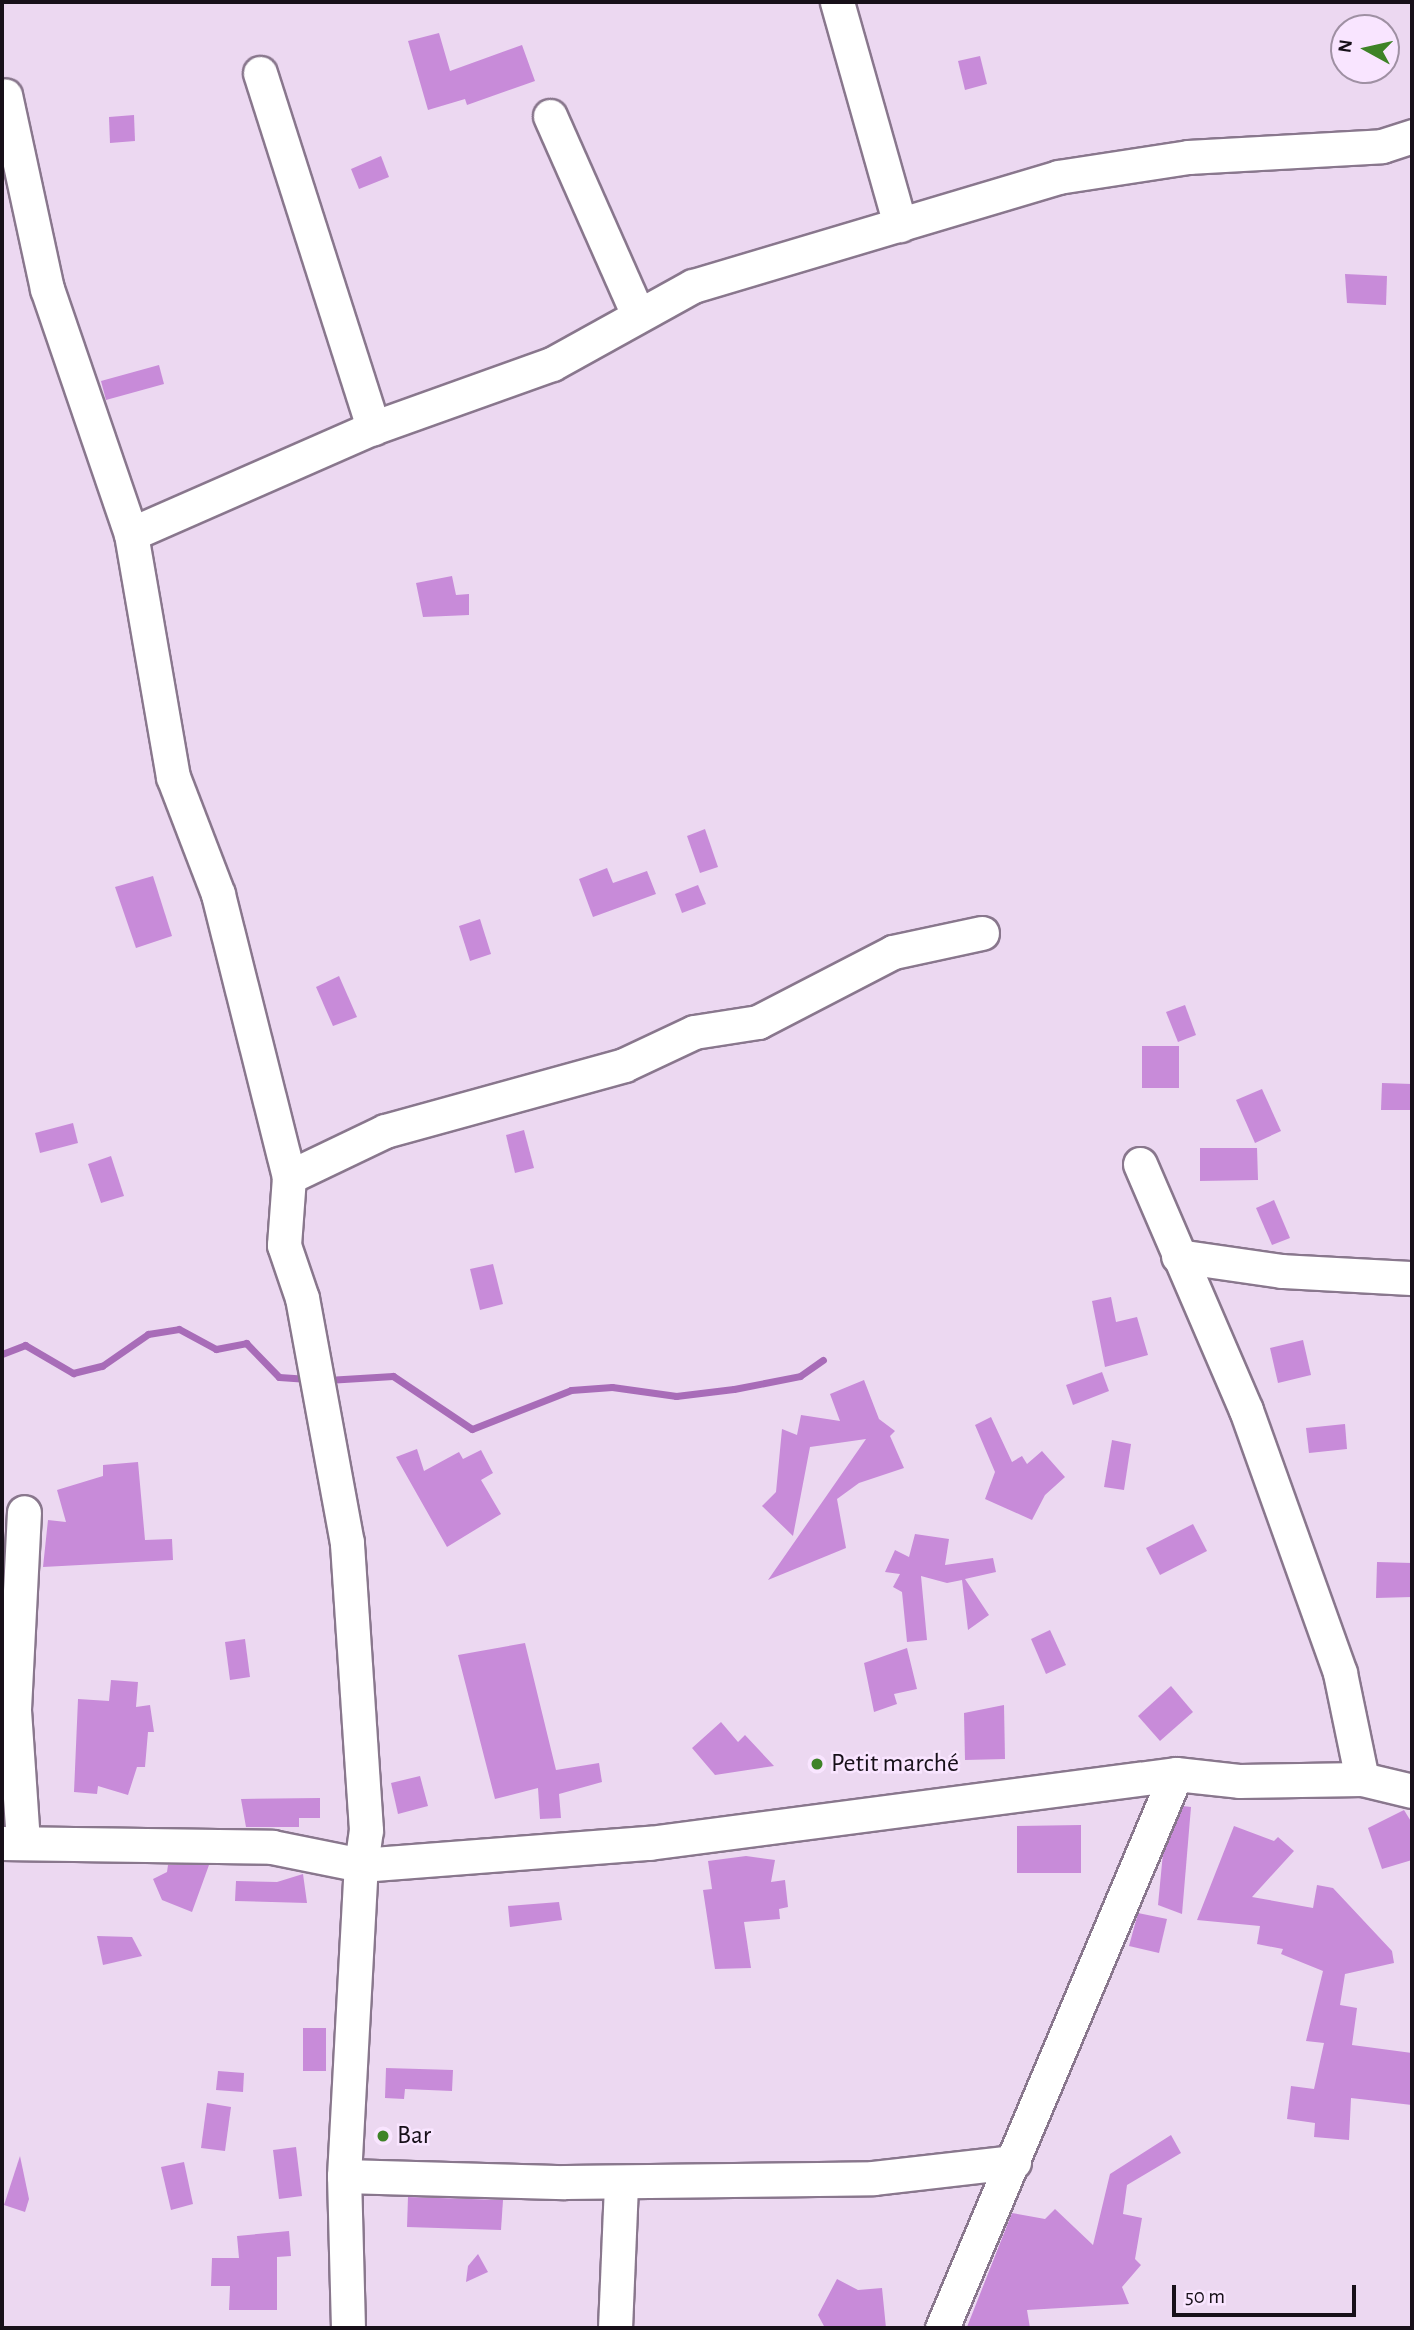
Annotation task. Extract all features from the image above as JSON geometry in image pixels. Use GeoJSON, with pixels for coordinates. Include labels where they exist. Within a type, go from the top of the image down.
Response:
{"type":"FeatureCollection","features":[{"type":"Feature","properties":{"kind":"street"},"geometry":{"type":"LineString","coordinates":[[837,2],[900,225]]}},
{"type":"Feature","properties":{"kind":"street"},"geometry":{"type":"LineString","coordinates":[[260,73],[373,428]]}},
{"type":"Feature","properties":{"kind":"street"},"geometry":{"type":"LineString","coordinates":[[5,95],[47,289],[131,534],[173,777],[218,894],[289,1177],[284,1245],[302,1298],[347,1543],[349,1647],[364,1747],[361,1866],[344,2176],[348,2328]]}},
{"type":"Feature","properties":{"kind":"street"},"geometry":{"type":"LineString","coordinates":[[550,116],[637,312]]}},
{"type":"Feature","properties":{"kind":"street"},"geometry":{"type":"LineString","coordinates":[[131,534],[373,428],[552,364],[637,312],[693,286],[1058,177],[1188,157],[1382,146],[1412,136]]}},
{"type":"Feature","properties":{"kind":"street"},"geometry":{"type":"LineString","coordinates":[[289,1177],[386,1131],[624,1065],[694,1032],[758,1022],[892,952],[982,933]]}},
{"type":"Feature","properties":{"kind":"street"},"geometry":{"type":"LineString","coordinates":[[1140,1164],[1246,1410],[1340,1673],[1362,1779]]}},
{"type":"Feature","properties":{"kind":"street"},"geometry":{"type":"LineString","coordinates":[[1178,1256],[1282,1270],[1412,1278]]}},
{"type":"Feature","properties":{"kind":"street"},"geometry":{"type":"LineString","coordinates":[[24,1512],[12,1842],[272,1847],[361,1866],[649,1843],[1176,1774],[1238,1782],[1362,1779],[1412,1791]]}},
{"type":"Feature","properties":{"kind":"street"},"geometry":{"type":"LineString","coordinates":[[942,2328],[1176,1774]]}},
{"type":"Feature","properties":{"kind":"street"},"geometry":{"type":"LineString","coordinates":[[344,2176],[621,2182],[873,2178],[1014,2162]]}},
{"type":"Feature","properties":{"kind":"street"},"geometry":{"type":"LineString","coordinates":[[615,2328],[621,2182]]}},
{"type":"Feature","properties":{"kind":"building"},"geometry":{"type":"Polygon","coordinates":[[[439,33],[450,71],[522,45],[535,81],[467,105],[465,99],[428,110],[408,41],[439,33]]]}},
{"type":"Feature","properties":{"kind":"building"},"geometry":{"type":"Polygon","coordinates":[[[980,56],[987,84],[965,90],[958,61],[980,56]]]}},
{"type":"Feature","properties":{"kind":"building"},"geometry":{"type":"Polygon","coordinates":[[[134,115],[135,141],[110,143],[109,117],[134,115]]]}},
{"type":"Feature","properties":{"kind":"building"},"geometry":{"type":"Polygon","coordinates":[[[381,156],[389,177],[359,189],[351,169],[381,156]]]}},
{"type":"Feature","properties":{"kind":"building"},"geometry":{"type":"Polygon","coordinates":[[[1345,274],[1387,276],[1386,305],[1347,303],[1345,274]]]}},
{"type":"Feature","properties":{"kind":"building"},"geometry":{"type":"Polygon","coordinates":[[[159,365],[164,384],[106,400],[101,381],[159,365]]]}},
{"type":"Feature","properties":{"kind":"building"},"geometry":{"type":"Polygon","coordinates":[[[452,576],[456,595],[469,594],[469,615],[423,617],[416,583],[452,576]]]}},
{"type":"Feature","properties":{"kind":"building"},"geometry":{"type":"Polygon","coordinates":[[[705,829],[718,867],[700,873],[687,836],[705,829]]]}},
{"type":"Feature","properties":{"kind":"building"},"geometry":{"type":"Polygon","coordinates":[[[607,868],[613,883],[647,871],[656,894],[593,917],[579,879],[607,868]]]}},
{"type":"Feature","properties":{"kind":"building"},"geometry":{"type":"Polygon","coordinates":[[[153,876],[172,936],[136,948],[115,887],[153,876]]]}},
{"type":"Feature","properties":{"kind":"building"},"geometry":{"type":"Polygon","coordinates":[[[698,885],[706,904],[682,913],[675,894],[698,885]]]}},
{"type":"Feature","properties":{"kind":"building"},"geometry":{"type":"Polygon","coordinates":[[[480,919],[491,954],[470,961],[459,926],[480,919]]]}},
{"type":"Feature","properties":{"kind":"building"},"geometry":{"type":"Polygon","coordinates":[[[339,976],[357,1017],[333,1026],[316,987],[339,976]]]}},
{"type":"Feature","properties":{"kind":"building"},"geometry":{"type":"Polygon","coordinates":[[[1185,1005],[1196,1035],[1178,1042],[1166,1012],[1185,1005]]]}},
{"type":"Feature","properties":{"kind":"building"},"geometry":{"type":"Polygon","coordinates":[[[1142,1046],[1179,1046],[1179,1088],[1142,1088],[1142,1046]]]}},
{"type":"Feature","properties":{"kind":"building"},"geometry":{"type":"Polygon","coordinates":[[[1382,1083],[1412,1084],[1412,1110],[1381,1110],[1382,1083]]]}},
{"type":"Feature","properties":{"kind":"building"},"geometry":{"type":"Polygon","coordinates":[[[1262,1089],[1281,1131],[1255,1143],[1236,1100],[1262,1089]]]}},
{"type":"Feature","properties":{"kind":"building"},"geometry":{"type":"Polygon","coordinates":[[[73,1123],[78,1143],[40,1153],[35,1133],[73,1123]]]}},
{"type":"Feature","properties":{"kind":"building"},"geometry":{"type":"Polygon","coordinates":[[[524,1130],[534,1168],[515,1173],[506,1135],[524,1130]]]}},
{"type":"Feature","properties":{"kind":"building"},"geometry":{"type":"Polygon","coordinates":[[[1200,1148],[1257,1148],[1258,1180],[1200,1181],[1200,1148]]]}},
{"type":"Feature","properties":{"kind":"building"},"geometry":{"type":"Polygon","coordinates":[[[111,1156],[124,1196],[101,1203],[88,1164],[111,1156]]]}},
{"type":"Feature","properties":{"kind":"building"},"geometry":{"type":"Polygon","coordinates":[[[1274,1200],[1290,1238],[1272,1245],[1256,1208],[1274,1200]]]}},
{"type":"Feature","properties":{"kind":"building"},"geometry":{"type":"Polygon","coordinates":[[[493,1264],[503,1304],[480,1310],[470,1269],[493,1264]]]}},
{"type":"Feature","properties":{"kind":"building"},"geometry":{"type":"Polygon","coordinates":[[[1111,1297],[1116,1322],[1137,1317],[1148,1355],[1105,1367],[1092,1301],[1111,1297]]]}},
{"type":"Feature","properties":{"kind":"building"},"geometry":{"type":"Polygon","coordinates":[[[1303,1340],[1311,1375],[1278,1383],[1270,1348],[1303,1340]]]}},
{"type":"Feature","properties":{"kind":"building"},"geometry":{"type":"Polygon","coordinates":[[[1102,1372],[1109,1391],[1073,1405],[1066,1385],[1102,1372]]]}},
{"type":"Feature","properties":{"kind":"building"},"geometry":{"type":"Polygon","coordinates":[[[864,1380],[879,1419],[895,1431],[890,1436],[904,1468],[859,1483],[837,1499],[846,1548],[768,1580],[866,1439],[810,1447],[793,1536],[762,1506],[776,1492],[782,1429],[797,1435],[801,1415],[840,1421],[830,1394],[864,1380]]]}},
{"type":"Feature","properties":{"kind":"building"},"geometry":{"type":"Polygon","coordinates":[[[991,1417],[1012,1462],[1022,1456],[1027,1464],[1042,1451],[1065,1477],[1045,1495],[1032,1520],[985,1499],[995,1472],[975,1425],[991,1417]]]}},
{"type":"Feature","properties":{"kind":"building"},"geometry":{"type":"Polygon","coordinates":[[[1345,1424],[1347,1449],[1309,1453],[1306,1428],[1345,1424]]]}},
{"type":"Feature","properties":{"kind":"building"},"geometry":{"type":"Polygon","coordinates":[[[1112,1440],[1131,1444],[1124,1490],[1104,1487],[1112,1440]]]}},
{"type":"Feature","properties":{"kind":"building"},"geometry":{"type":"Polygon","coordinates":[[[417,1449],[424,1471],[459,1452],[463,1459],[481,1450],[493,1473],[481,1480],[501,1514],[447,1547],[396,1457],[417,1449]]]}},
{"type":"Feature","properties":{"kind":"building"},"geometry":{"type":"Polygon","coordinates":[[[138,1462],[145,1540],[172,1539],[173,1560],[43,1567],[48,1520],[66,1522],[57,1490],[103,1476],[103,1465],[138,1462]]]}},
{"type":"Feature","properties":{"kind":"building"},"geometry":{"type":"Polygon","coordinates":[[[1193,1524],[1207,1551],[1160,1575],[1146,1548],[1193,1524]]]}},
{"type":"Feature","properties":{"kind":"building"},"geometry":{"type":"Polygon","coordinates":[[[915,1534],[949,1539],[945,1565],[993,1558],[996,1572],[965,1579],[989,1615],[968,1630],[962,1580],[947,1583],[921,1576],[927,1640],[907,1642],[902,1592],[893,1587],[900,1574],[885,1572],[895,1550],[909,1557],[915,1534]]]}},
{"type":"Feature","properties":{"kind":"building"},"geometry":{"type":"Polygon","coordinates":[[[1377,1562],[1412,1563],[1412,1597],[1376,1598],[1377,1562]]]}},
{"type":"Feature","properties":{"kind":"building"},"geometry":{"type":"Polygon","coordinates":[[[1050,1630],[1066,1665],[1046,1674],[1031,1639],[1050,1630]]]}},
{"type":"Feature","properties":{"kind":"building"},"geometry":{"type":"Polygon","coordinates":[[[245,1639],[250,1677],[230,1680],[225,1642],[245,1639]]]}},
{"type":"Feature","properties":{"kind":"building"},"geometry":{"type":"Polygon","coordinates":[[[525,1643],[556,1770],[599,1763],[602,1782],[559,1794],[561,1818],[540,1819],[538,1788],[495,1799],[458,1655],[525,1643]]]}},
{"type":"Feature","properties":{"kind":"building"},"geometry":{"type":"Polygon","coordinates":[[[907,1648],[917,1689],[894,1694],[897,1704],[874,1712],[864,1663],[907,1648]]]}},
{"type":"Feature","properties":{"kind":"building"},"geometry":{"type":"Polygon","coordinates":[[[111,1680],[138,1682],[136,1707],[150,1705],[154,1732],[148,1732],[145,1767],[137,1767],[128,1795],[98,1786],[97,1794],[74,1792],[78,1699],[109,1701],[111,1680]]]}},
{"type":"Feature","properties":{"kind":"building"},"geometry":{"type":"Polygon","coordinates":[[[1171,1686],[1193,1712],[1160,1741],[1138,1716],[1171,1686]]]}},
{"type":"Feature","properties":{"kind":"building"},"geometry":{"type":"Polygon","coordinates":[[[1004,1705],[1005,1759],[965,1760],[964,1713],[1004,1705]]]}},
{"type":"Feature","properties":{"kind":"building"},"geometry":{"type":"Polygon","coordinates":[[[721,1722],[738,1742],[745,1735],[774,1766],[715,1775],[692,1748],[721,1722]]]}},
{"type":"Feature","properties":{"kind":"building"},"geometry":{"type":"Polygon","coordinates":[[[420,1776],[428,1806],[398,1814],[391,1783],[420,1776]]]}},
{"type":"Feature","properties":{"kind":"building"},"geometry":{"type":"Polygon","coordinates":[[[320,1798],[320,1818],[299,1818],[299,1827],[246,1827],[241,1799],[320,1798]]]}},
{"type":"Feature","properties":{"kind":"building"},"geometry":{"type":"Polygon","coordinates":[[[1183,1806],[1191,1807],[1182,1914],[1158,1905],[1163,1853],[1183,1806]]]}},
{"type":"Feature","properties":{"kind":"building"},"geometry":{"type":"Polygon","coordinates":[[[1404,1810],[1412,1823],[1412,1860],[1382,1869],[1368,1828],[1404,1810]]]}},
{"type":"Feature","properties":{"kind":"building"},"geometry":{"type":"Polygon","coordinates":[[[1081,1825],[1081,1873],[1017,1873],[1017,1826],[1081,1825]]]}},
{"type":"Feature","properties":{"kind":"building"},"geometry":{"type":"Polygon","coordinates":[[[1234,1826],[1274,1841],[1278,1837],[1294,1851],[1252,1897],[1313,1908],[1317,1885],[1333,1888],[1392,1951],[1394,1963],[1345,1974],[1340,2005],[1357,2008],[1352,2045],[1412,2053],[1412,2105],[1351,2098],[1349,2140],[1314,2137],[1315,2123],[1287,2119],[1291,2086],[1314,2089],[1324,2043],[1306,2041],[1323,1971],[1281,1954],[1283,1949],[1257,1944],[1260,1926],[1197,1920],[1234,1826]]]}},
{"type":"Feature","properties":{"kind":"building"},"geometry":{"type":"Polygon","coordinates":[[[746,1856],[775,1860],[771,1882],[785,1880],[788,1907],[779,1909],[780,1919],[744,1922],[751,1968],[715,1969],[703,1890],[712,1889],[708,1861],[746,1856]]]}},
{"type":"Feature","properties":{"kind":"building"},"geometry":{"type":"Polygon","coordinates":[[[168,1865],[209,1865],[192,1912],[162,1900],[153,1879],[167,1872],[168,1865]]]}},
{"type":"Feature","properties":{"kind":"building"},"geometry":{"type":"Polygon","coordinates":[[[303,1874],[307,1903],[235,1901],[236,1881],[277,1882],[303,1874]]]}},
{"type":"Feature","properties":{"kind":"building"},"geometry":{"type":"Polygon","coordinates":[[[559,1902],[562,1920],[510,1927],[508,1906],[559,1902]]]}},
{"type":"Feature","properties":{"kind":"building"},"geometry":{"type":"Polygon","coordinates":[[[1138,1913],[1167,1919],[1159,1953],[1129,1946],[1138,1913]]]}},
{"type":"Feature","properties":{"kind":"building"},"geometry":{"type":"Polygon","coordinates":[[[97,1936],[132,1937],[142,1956],[103,1965],[97,1936]]]}},
{"type":"Feature","properties":{"kind":"building"},"geometry":{"type":"Polygon","coordinates":[[[303,2028],[326,2028],[326,2071],[303,2071],[303,2028]]]}},
{"type":"Feature","properties":{"kind":"building"},"geometry":{"type":"Polygon","coordinates":[[[386,2068],[453,2070],[452,2091],[405,2089],[404,2099],[385,2098],[386,2068]]]}},
{"type":"Feature","properties":{"kind":"building"},"geometry":{"type":"Polygon","coordinates":[[[218,2071],[244,2073],[243,2092],[216,2090],[218,2071]]]}},
{"type":"Feature","properties":{"kind":"building"},"geometry":{"type":"Polygon","coordinates":[[[207,2103],[231,2107],[225,2151],[201,2148],[207,2103]]]}},
{"type":"Feature","properties":{"kind":"building"},"geometry":{"type":"Polygon","coordinates":[[[1171,2135],[1181,2153],[1127,2185],[1123,2214],[1142,2218],[1135,2259],[1141,2265],[1122,2287],[1129,2304],[1027,2310],[1030,2328],[967,2327],[1012,2213],[1045,2219],[1055,2209],[1093,2245],[1110,2174],[1171,2135]]]}},
{"type":"Feature","properties":{"kind":"building"},"geometry":{"type":"Polygon","coordinates":[[[296,2147],[302,2196],[279,2199],[273,2150],[296,2147]]]}},
{"type":"Feature","properties":{"kind":"building"},"geometry":{"type":"Polygon","coordinates":[[[20,2156],[29,2199],[25,2212],[4,2205],[20,2156]]]}},
{"type":"Feature","properties":{"kind":"building"},"geometry":{"type":"Polygon","coordinates":[[[184,2162],[193,2204],[171,2210],[161,2167],[184,2162]]]}},
{"type":"Feature","properties":{"kind":"building"},"geometry":{"type":"Polygon","coordinates":[[[408,2197],[503,2200],[501,2230],[407,2227],[408,2197]]]}},
{"type":"Feature","properties":{"kind":"building"},"geometry":{"type":"Polygon","coordinates":[[[289,2231],[291,2256],[277,2257],[277,2310],[229,2310],[230,2286],[211,2286],[212,2258],[239,2258],[237,2236],[289,2231]]]}},
{"type":"Feature","properties":{"kind":"building"},"geometry":{"type":"Polygon","coordinates":[[[478,2254],[488,2272],[466,2282],[468,2266],[478,2254]]]}},
{"type":"Feature","properties":{"kind":"building"},"geometry":{"type":"Polygon","coordinates":[[[837,2279],[858,2290],[882,2288],[886,2328],[825,2328],[818,2315],[837,2279]]]}},
{"type":"Feature","properties":{"kind":"waterway"},"geometry":{"type":"LineString","coordinates":[[2,1354],[25,1345],[73,1373],[102,1366],[148,1334],[179,1329],[216,1349],[246,1343],[279,1377],[308,1379]]}},
{"type":"Feature","properties":{"kind":"waterway"},"geometry":{"type":"LineString","coordinates":[[327,1380],[393,1376],[472,1429],[571,1390],[612,1387],[676,1396],[734,1389],[800,1376],[823,1360]]}},
{"type":"Feature","properties":{"kind":"place","name":"Petit marché"},"geometry":{"type":"Point","coordinates":[817,1764]}},
{"type":"Feature","properties":{"kind":"place","name":"Bar"},"geometry":{"type":"Point","coordinates":[383,2136]}}]}
